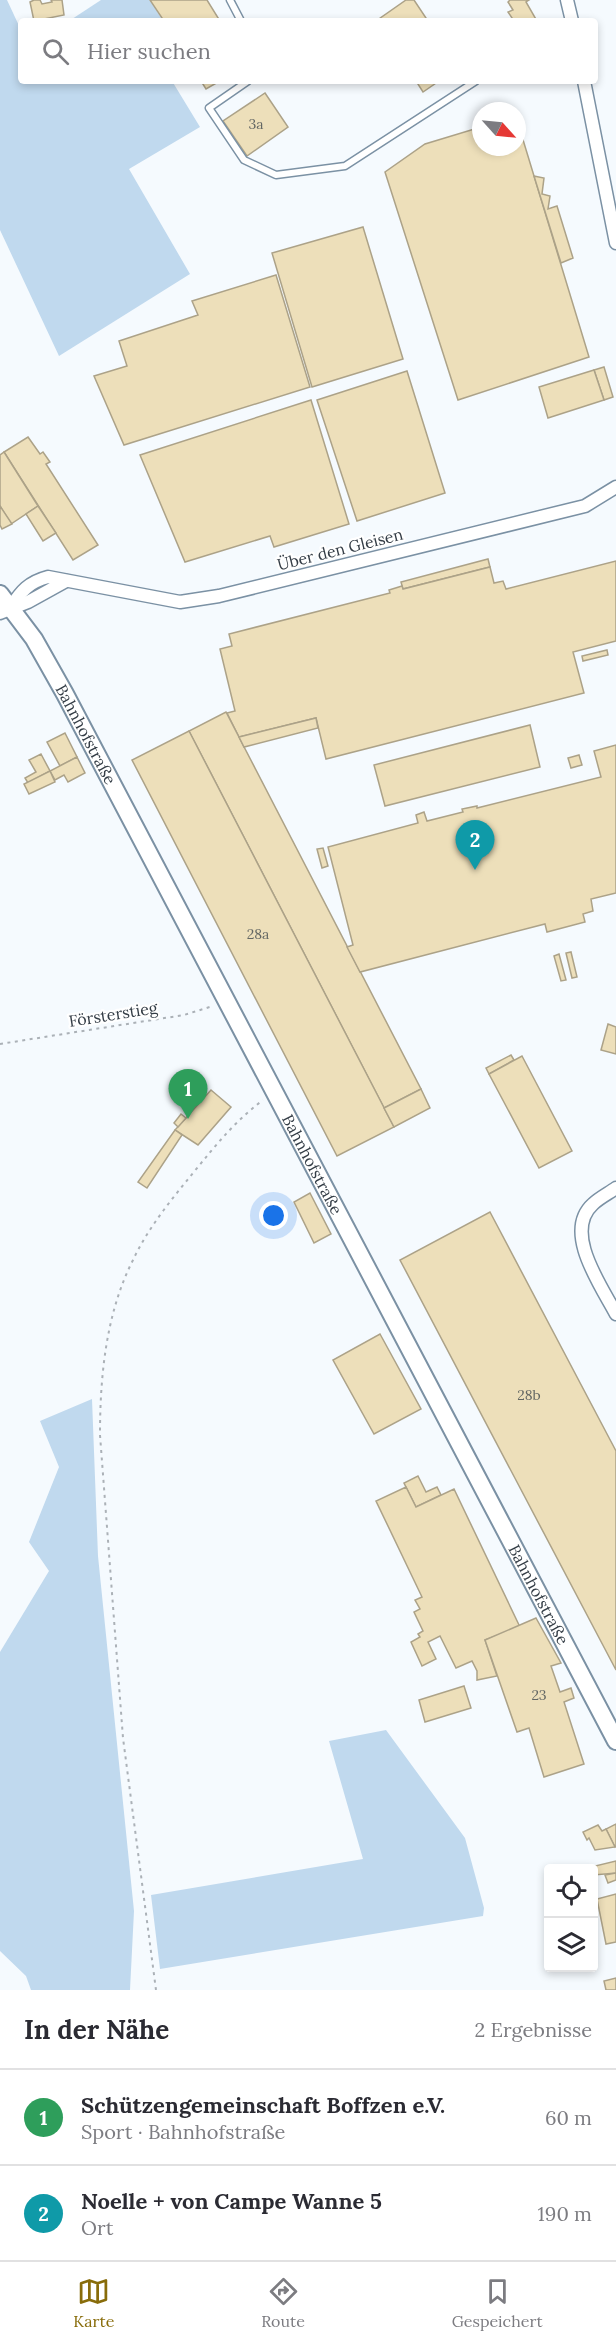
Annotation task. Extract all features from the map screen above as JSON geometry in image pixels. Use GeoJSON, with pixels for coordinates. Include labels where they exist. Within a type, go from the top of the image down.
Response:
{"type":"FeatureCollection","features":[{"type":"Feature","properties":{"kind":"main road","name":"Bahnhofstraße"},"geometry":{"type":"LineString","coordinates":[[4,604],[33,639],[65,694],[616,1741]]}},
{"type":"Feature","properties":{"kind":"street"},"geometry":{"type":"LineString","coordinates":[[567,0],[571,18]]}},
{"type":"Feature","properties":{"kind":"street"},"geometry":{"type":"LineString","coordinates":[[585,84],[616,243]]}},
{"type":"Feature","properties":{"kind":"street","name":"Über den Gleisen"},"geometry":{"type":"LineString","coordinates":[[4,604],[28,602],[66,581],[180,602],[219,596],[585,506],[616,487]]}},
{"type":"Feature","properties":{"kind":"street"},"geometry":{"type":"LineString","coordinates":[[616,1188],[591,1205],[582,1232],[584,1255],[616,1314]]}},
{"type":"Feature","properties":{"kind":"lane"},"geometry":{"type":"LineString","coordinates":[[230,0],[239,18]]}},
{"type":"Feature","properties":{"kind":"lane"},"geometry":{"type":"LineString","coordinates":[[244,84],[209,108],[244,160],[276,175],[345,166],[471,84]]}},
{"type":"Feature","properties":{"kind":"path","name":"Försterstieg"},"geometry":{"type":"LineString","coordinates":[[0,1044],[184,1015],[228,1002]]}},
{"type":"Feature","properties":{"kind":"path"},"geometry":{"type":"LineString","coordinates":[[156,1990],[123,1738],[100,1435],[100,1392],[115,1310],[133,1259],[164,1209],[235,1122],[274,1091]]}},
{"type":"Feature","properties":{"kind":"shaded area"},"geometry":{"type":"Polygon","coordinates":[[[0,0],[7,0],[18,24],[18,84],[174,84],[200,127],[129,169],[190,274],[59,356],[0,230],[0,0]]]}},
{"type":"Feature","properties":{"kind":"shaded area"},"geometry":{"type":"Polygon","coordinates":[[[101,0],[150,0],[161,18],[74,18],[101,0]]]}},
{"type":"Feature","properties":{"kind":"shaded area"},"geometry":{"type":"Polygon","coordinates":[[[92,1399],[98,1556],[134,1911],[130,1990],[31,1990],[26,1976],[0,1951],[0,1652],[49,1571],[29,1542],[59,1467],[40,1421],[92,1399]]]}},
{"type":"Feature","properties":{"kind":"shaded area"},"geometry":{"type":"Polygon","coordinates":[[[386,1730],[465,1838],[484,1908],[483,1916],[160,1969],[151,1895],[363,1859],[329,1741],[386,1730]]]}},
{"type":"Feature","properties":{"kind":"building"},"geometry":{"type":"Polygon","coordinates":[[[40,0],[42,4],[52,2],[51,0],[62,0],[64,15],[33,18],[30,2],[40,0]]]}},
{"type":"Feature","properties":{"kind":"building"},"geometry":{"type":"Polygon","coordinates":[[[150,0],[207,0],[218,18],[162,18],[150,0]]]}},
{"type":"Feature","properties":{"kind":"building"},"geometry":{"type":"Polygon","coordinates":[[[406,0],[414,0],[426,18],[380,18],[406,0]]]}},
{"type":"Feature","properties":{"kind":"building"},"geometry":{"type":"Polygon","coordinates":[[[510,0],[529,0],[526,2],[535,18],[512,18],[508,12],[513,10],[508,2],[510,0]]]}},
{"type":"Feature","properties":{"kind":"building"},"geometry":{"type":"Polygon","coordinates":[[[203,84],[215,84],[206,89],[203,84]]]}},
{"type":"Feature","properties":{"kind":"building"},"geometry":{"type":"Polygon","coordinates":[[[418,84],[435,84],[423,92],[418,84]]]}},
{"type":"Feature","properties":{"kind":"building"},"geometry":{"type":"Polygon","coordinates":[[[265,93],[288,127],[247,156],[223,121],[265,93]]]}},
{"type":"Feature","properties":{"kind":"building"},"geometry":{"type":"Polygon","coordinates":[[[472,130],[472,156],[526,156],[526,150],[589,357],[458,400],[385,172],[425,144],[472,130]]]}},
{"type":"Feature","properties":{"kind":"building"},"geometry":{"type":"Polygon","coordinates":[[[534,176],[544,178],[542,194],[550,196],[548,209],[557,206],[573,258],[561,263],[534,176]]]}},
{"type":"Feature","properties":{"kind":"building"},"geometry":{"type":"Polygon","coordinates":[[[363,227],[403,359],[312,387],[272,253],[363,227]]]}},
{"type":"Feature","properties":{"kind":"building"},"geometry":{"type":"Polygon","coordinates":[[[276,275],[310,387],[124,445],[94,376],[127,366],[119,341],[198,315],[192,301],[276,275]]]}},
{"type":"Feature","properties":{"kind":"building"},"geometry":{"type":"Polygon","coordinates":[[[604,367],[613,397],[604,400],[594,370],[604,367]]]}},
{"type":"Feature","properties":{"kind":"building"},"geometry":{"type":"Polygon","coordinates":[[[594,370],[604,400],[548,418],[539,387],[594,370]]]}},
{"type":"Feature","properties":{"kind":"building"},"geometry":{"type":"Polygon","coordinates":[[[407,371],[445,493],[357,521],[317,400],[407,371]]]}},
{"type":"Feature","properties":{"kind":"building"},"geometry":{"type":"Polygon","coordinates":[[[311,400],[349,524],[274,547],[270,536],[185,562],[140,455],[311,400]]]}},
{"type":"Feature","properties":{"kind":"building"},"geometry":{"type":"Polygon","coordinates":[[[28,437],[40,454],[43,452],[50,462],[46,464],[98,545],[73,560],[4,452],[28,437]]]}},
{"type":"Feature","properties":{"kind":"building"},"geometry":{"type":"Polygon","coordinates":[[[4,452],[38,506],[11,524],[0,506],[0,455],[4,452]]]}},
{"type":"Feature","properties":{"kind":"building"},"geometry":{"type":"Polygon","coordinates":[[[0,506],[12,524],[2,529],[0,525],[0,506]]]}},
{"type":"Feature","properties":{"kind":"building"},"geometry":{"type":"Polygon","coordinates":[[[38,506],[56,533],[43,541],[26,514],[38,506]]]}},
{"type":"Feature","properties":{"kind":"building"},"geometry":{"type":"Polygon","coordinates":[[[488,559],[490,567],[403,589],[401,582],[488,559]]]}},
{"type":"Feature","properties":{"kind":"building"},"geometry":{"type":"Polygon","coordinates":[[[616,561],[616,641],[573,652],[584,693],[326,759],[316,718],[239,737],[227,713],[235,711],[220,649],[232,646],[229,634],[390,593],[389,590],[402,586],[403,589],[490,567],[494,583],[503,581],[506,589],[616,561]]]}},
{"type":"Feature","properties":{"kind":"building"},"geometry":{"type":"Polygon","coordinates":[[[607,650],[608,655],[583,661],[582,656],[607,650]]]}},
{"type":"Feature","properties":{"kind":"building"},"geometry":{"type":"Polygon","coordinates":[[[226,712],[421,1089],[384,1108],[189,731],[226,712]]]}},
{"type":"Feature","properties":{"kind":"building"},"geometry":{"type":"Polygon","coordinates":[[[316,718],[318,728],[244,747],[239,737],[316,718]]]}},
{"type":"Feature","properties":{"kind":"building"},"geometry":{"type":"Polygon","coordinates":[[[530,725],[540,767],[385,806],[374,765],[530,725]]]}},
{"type":"Feature","properties":{"kind":"building"},"geometry":{"type":"Polygon","coordinates":[[[189,731],[394,1127],[337,1156],[132,760],[189,731]]]}},
{"type":"Feature","properties":{"kind":"building"},"geometry":{"type":"Polygon","coordinates":[[[65,733],[77,757],[60,766],[47,742],[65,733]]]}},
{"type":"Feature","properties":{"kind":"building"},"geometry":{"type":"Polygon","coordinates":[[[616,745],[616,893],[591,899],[593,911],[583,914],[585,922],[547,932],[545,924],[360,972],[347,947],[353,945],[328,847],[418,823],[416,815],[424,812],[427,821],[463,812],[462,809],[477,806],[477,808],[601,777],[594,751],[616,745]]]}},
{"type":"Feature","properties":{"kind":"building"},"geometry":{"type":"Polygon","coordinates":[[[41,754],[50,771],[28,783],[25,778],[36,772],[29,760],[41,754]]]}},
{"type":"Feature","properties":{"kind":"building"},"geometry":{"type":"Polygon","coordinates":[[[579,755],[582,765],[571,768],[568,758],[579,755]]]}},
{"type":"Feature","properties":{"kind":"building"},"geometry":{"type":"Polygon","coordinates":[[[77,757],[85,773],[68,782],[64,775],[55,780],[50,771],[77,757]]]}},
{"type":"Feature","properties":{"kind":"building"},"geometry":{"type":"Polygon","coordinates":[[[50,771],[55,782],[29,794],[24,784],[50,771]]]}},
{"type":"Feature","properties":{"kind":"building"},"geometry":{"type":"Polygon","coordinates":[[[323,848],[328,866],[322,868],[317,849],[323,848]]]}},
{"type":"Feature","properties":{"kind":"building"},"geometry":{"type":"Polygon","coordinates":[[[571,952],[577,977],[572,978],[566,953],[571,952]]]}},
{"type":"Feature","properties":{"kind":"building"},"geometry":{"type":"Polygon","coordinates":[[[559,954],[566,980],[561,981],[554,956],[559,954]]]}},
{"type":"Feature","properties":{"kind":"building"},"geometry":{"type":"Polygon","coordinates":[[[608,1024],[616,1027],[616,1054],[601,1050],[608,1024]]]}},
{"type":"Feature","properties":{"kind":"building"},"geometry":{"type":"Polygon","coordinates":[[[511,1055],[514,1060],[489,1074],[486,1068],[511,1055]]]}},
{"type":"Feature","properties":{"kind":"building"},"geometry":{"type":"Polygon","coordinates":[[[522,1056],[572,1151],[539,1168],[489,1074],[522,1056]]]}},
{"type":"Feature","properties":{"kind":"building"},"geometry":{"type":"Polygon","coordinates":[[[421,1089],[430,1108],[394,1127],[384,1108],[421,1089]]]}},
{"type":"Feature","properties":{"kind":"building"},"geometry":{"type":"Polygon","coordinates":[[[211,1090],[231,1107],[198,1145],[175,1130],[211,1090]]]}},
{"type":"Feature","properties":{"kind":"building"},"geometry":{"type":"Polygon","coordinates":[[[181,1114],[186,1118],[178,1127],[174,1123],[181,1114]]]}},
{"type":"Feature","properties":{"kind":"building"},"geometry":{"type":"Polygon","coordinates":[[[175,1130],[182,1135],[147,1188],[138,1182],[175,1130]]]}},
{"type":"Feature","properties":{"kind":"building"},"geometry":{"type":"Polygon","coordinates":[[[310,1193],[331,1234],[314,1243],[294,1202],[310,1193]]]}},
{"type":"Feature","properties":{"kind":"building"},"geometry":{"type":"Polygon","coordinates":[[[490,1212],[616,1451],[616,1670],[400,1260],[490,1212]]]}},
{"type":"Feature","properties":{"kind":"building"},"geometry":{"type":"Polygon","coordinates":[[[380,1334],[421,1409],[374,1434],[333,1360],[380,1334]]]}},
{"type":"Feature","properties":{"kind":"building"},"geometry":{"type":"Polygon","coordinates":[[[418,1476],[426,1492],[437,1487],[441,1495],[416,1507],[404,1483],[418,1476]]]}},
{"type":"Feature","properties":{"kind":"building"},"geometry":{"type":"Polygon","coordinates":[[[406,1487],[416,1507],[454,1489],[520,1627],[485,1640],[497,1676],[477,1680],[477,1671],[472,1661],[456,1668],[440,1636],[428,1642],[436,1659],[422,1666],[411,1642],[420,1637],[418,1634],[423,1631],[414,1612],[420,1609],[415,1600],[422,1597],[376,1501],[406,1487]]]}},
{"type":"Feature","properties":{"kind":"building"},"geometry":{"type":"Polygon","coordinates":[[[536,1618],[561,1663],[551,1666],[560,1692],[571,1688],[574,1698],[564,1702],[584,1764],[544,1777],[529,1728],[517,1732],[485,1640],[536,1618]]]}},
{"type":"Feature","properties":{"kind":"building"},"geometry":{"type":"Polygon","coordinates":[[[464,1686],[471,1708],[425,1722],[419,1700],[464,1686]]]}},
{"type":"Feature","properties":{"kind":"building"},"geometry":{"type":"Polygon","coordinates":[[[616,1824],[616,1846],[615,1847],[606,1829],[616,1824]]]}},
{"type":"Feature","properties":{"kind":"building"},"geometry":{"type":"Polygon","coordinates":[[[598,1825],[602,1831],[606,1829],[615,1847],[595,1850],[589,1838],[587,1840],[583,1832],[598,1825]]]}},
{"type":"Feature","properties":{"kind":"building"},"geometry":{"type":"Polygon","coordinates":[[[616,1861],[616,1873],[598,1875],[598,1865],[616,1861]]]}},
{"type":"Feature","properties":{"kind":"building"},"geometry":{"type":"Polygon","coordinates":[[[616,1873],[616,1880],[608,1883],[605,1875],[616,1873]]]}},
{"type":"Feature","properties":{"kind":"building"},"geometry":{"type":"Polygon","coordinates":[[[616,1894],[616,1942],[606,1944],[598,1899],[616,1894]]]}},
{"type":"Feature","properties":{"kind":"building"},"geometry":{"type":"Polygon","coordinates":[[[616,1978],[616,1990],[606,1990],[604,1981],[616,1978]]]}},
{"type":"Feature","properties":{"kind":"place","name":"Noelle + von Campe Wanne 5"},"geometry":{"type":"Point","coordinates":[475,870]}},
{"type":"Feature","properties":{"kind":"place","name":"Schützengemeinschaft Boffzen e.V."},"geometry":{"type":"Point","coordinates":[188,1119]}}]}
